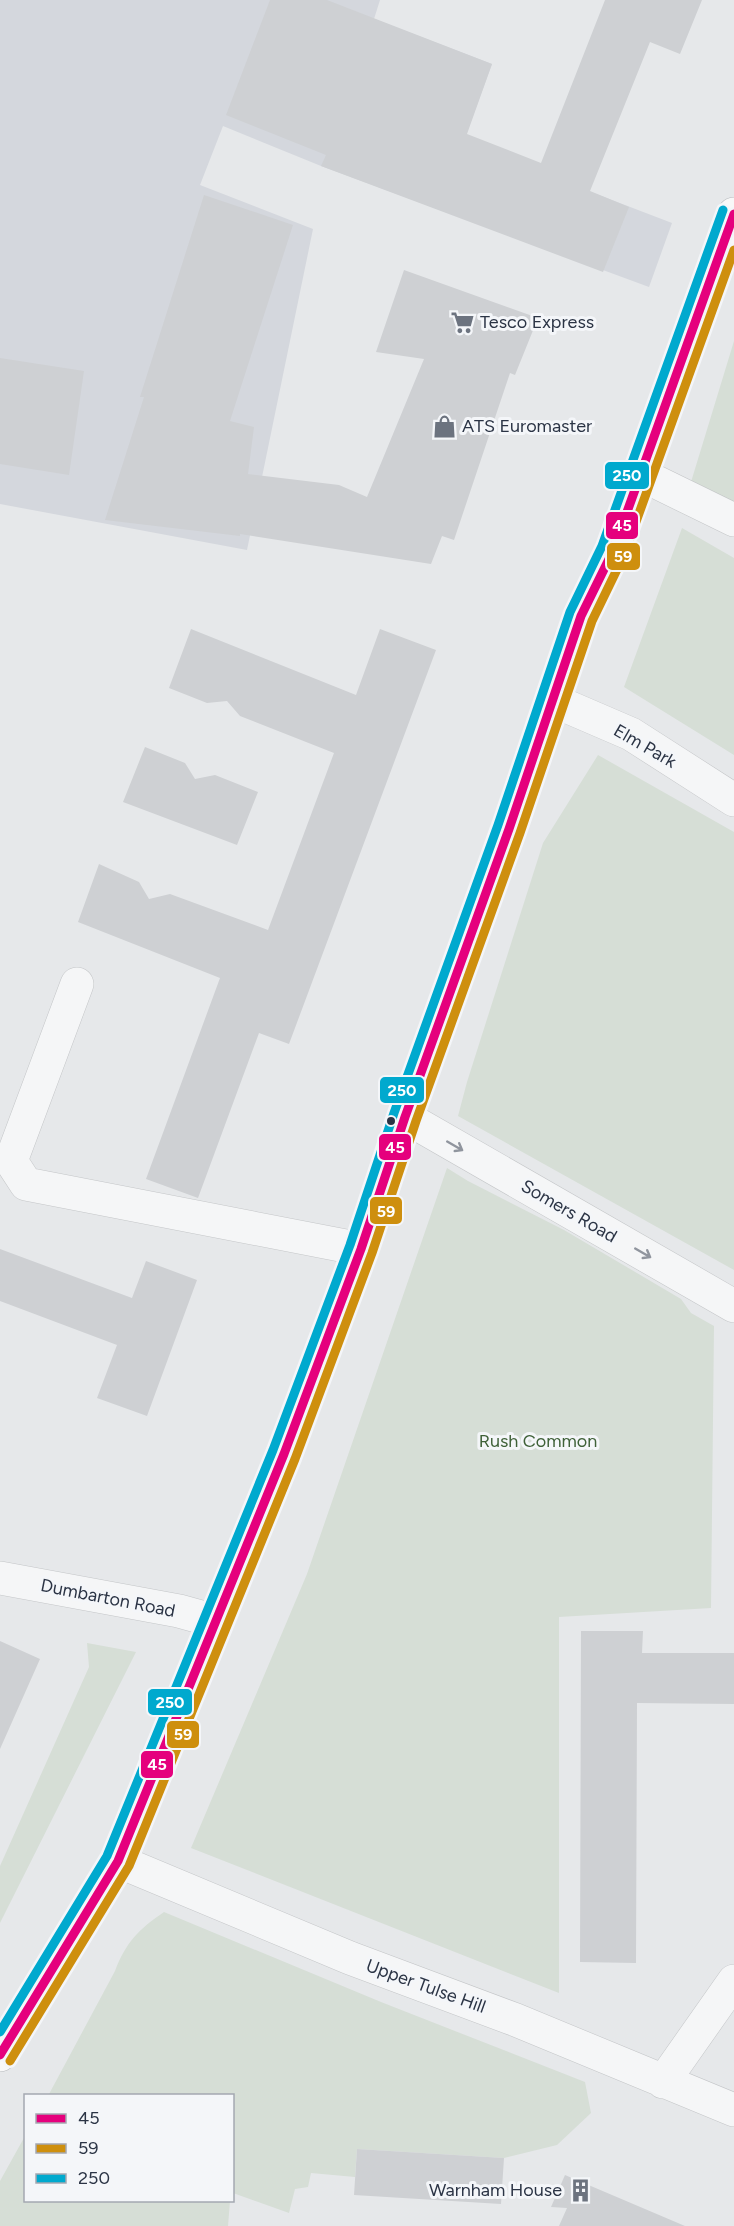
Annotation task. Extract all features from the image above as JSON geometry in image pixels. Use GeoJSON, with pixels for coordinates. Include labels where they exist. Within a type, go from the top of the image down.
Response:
{"type":"FeatureCollection","features":[{"type":"Feature","properties":{"kind":"highway"},"geometry":{"type":"LineString","coordinates":[[0,2055],[118,1861],[284,1454],[361,1249],[405,1117],[498,862],[581,616],[614,551],[734,214]]}},
{"type":"Feature","properties":{"kind":"street"},"geometry":{"type":"LineString","coordinates":[[640,474],[734,520]]}},
{"type":"Feature","properties":{"kind":"street","name":"Elm Park"},"geometry":{"type":"LineString","coordinates":[[552,700],[632,735],[734,800]]}},
{"type":"Feature","properties":{"kind":"street"},"geometry":{"type":"LineString","coordinates":[[77,984],[11,1161],[26,1184],[361,1249]]}},
{"type":"Feature","properties":{"kind":"street","name":"Somers Road"},"geometry":{"type":"LineString","coordinates":[[405,1117],[734,1306]]}},
{"type":"Feature","properties":{"kind":"street","name":"Dumbarton Road"},"geometry":{"type":"LineString","coordinates":[[0,1578],[179,1611],[215,1621]]}},
{"type":"Feature","properties":{"kind":"street","name":"Upper Tulse Hill"},"geometry":{"type":"LineString","coordinates":[[118,1861],[350,1958],[516,2019],[734,2110]]}},
{"type":"Feature","properties":{"kind":"street"},"geometry":{"type":"LineString","coordinates":[[663,2082],[734,1981]]}},
{"type":"Feature","properties":{"kind":"shaded area"},"geometry":{"type":"Polygon","coordinates":[[[0,0],[380,0],[374,19],[492,64],[463,143],[672,223],[649,287],[321,166],[223,126],[200,185],[313,229],[247,550],[0,504],[0,0]]]}},
{"type":"Feature","properties":{"kind":"green space"},"geometry":{"type":"Polygon","coordinates":[[[734,341],[734,504],[691,482],[734,341]]]}},
{"type":"Feature","properties":{"kind":"green space"},"geometry":{"type":"Polygon","coordinates":[[[682,528],[734,558],[734,755],[624,687],[682,528]]]}},
{"type":"Feature","properties":{"kind":"green space"},"geometry":{"type":"Polygon","coordinates":[[[598,755],[734,832],[734,1270],[458,1116],[543,843],[598,755]]]}},
{"type":"Feature","properties":{"kind":"green space","name":"Rush Common"},"geometry":{"type":"Polygon","coordinates":[[[447,1168],[564,1230],[681,1299],[691,1313],[714,1326],[711,1608],[559,1617],[559,1993],[191,1848],[307,1574],[447,1168]]]}},
{"type":"Feature","properties":{"kind":"green space"},"geometry":{"type":"Polygon","coordinates":[[[87,1643],[136,1652],[0,1923],[0,1866],[89,1667],[87,1643]]]}},
{"type":"Feature","properties":{"kind":"green space"},"geometry":{"type":"Polygon","coordinates":[[[164,1912],[381,2002],[585,2082],[591,2113],[557,2145],[504,2158],[357,2149],[355,2177],[311,2173],[308,2187],[295,2189],[289,2213],[234,2193],[234,2094],[49,2094],[124,1952],[147,1924],[164,1912]]]}},
{"type":"Feature","properties":{"kind":"green space"},"geometry":{"type":"Polygon","coordinates":[[[24,2138],[24,2202],[230,2202],[228,2226],[0,2226],[0,2181],[24,2138]]]}},
{"type":"Feature","properties":{"kind":"building"},"geometry":{"type":"Polygon","coordinates":[[[270,0],[327,0],[492,64],[467,134],[541,163],[605,0],[702,0],[680,54],[650,42],[590,191],[629,207],[603,272],[321,166],[326,155],[226,115],[270,0]]]}},
{"type":"Feature","properties":{"kind":"building"},"geometry":{"type":"Polygon","coordinates":[[[204,195],[293,225],[230,421],[254,427],[248,474],[339,485],[367,497],[424,359],[376,352],[404,270],[538,318],[515,375],[510,373],[454,540],[442,536],[431,564],[240,534],[240,536],[105,520],[144,397],[140,397],[204,195]]]}},
{"type":"Feature","properties":{"kind":"building"},"geometry":{"type":"Polygon","coordinates":[[[0,358],[84,371],[69,475],[0,464],[0,358]]]}},
{"type":"Feature","properties":{"kind":"building"},"geometry":{"type":"Polygon","coordinates":[[[191,629],[356,695],[380,629],[436,650],[289,1044],[259,1033],[198,1198],[146,1179],[220,978],[78,922],[99,864],[139,882],[149,899],[170,894],[268,930],[334,753],[240,716],[227,701],[207,703],[169,688],[191,629]]]}},
{"type":"Feature","properties":{"kind":"building"},"geometry":{"type":"Polygon","coordinates":[[[145,747],[185,763],[195,779],[215,775],[258,792],[237,845],[123,802],[145,747]]]}},
{"type":"Feature","properties":{"kind":"building"},"geometry":{"type":"Polygon","coordinates":[[[0,1249],[132,1298],[146,1261],[197,1280],[147,1416],[97,1398],[117,1345],[0,1301],[0,1249]]]}},
{"type":"Feature","properties":{"kind":"building"},"geometry":{"type":"Polygon","coordinates":[[[581,1631],[643,1631],[642,1653],[734,1653],[734,1704],[637,1703],[636,1963],[580,1962],[581,1631]]]}},
{"type":"Feature","properties":{"kind":"building"},"geometry":{"type":"Polygon","coordinates":[[[0,1641],[40,1659],[0,1749],[0,1641]]]}},
{"type":"Feature","properties":{"kind":"building"},"geometry":{"type":"Polygon","coordinates":[[[357,2149],[504,2158],[501,2204],[354,2195],[357,2149]]]}},
{"type":"Feature","properties":{"kind":"building","name":"Warnham House"},"geometry":{"type":"Polygon","coordinates":[[[565,2175],[685,2226],[559,2226],[567,2208],[551,2207],[565,2175]]]}},
{"type":"Feature","properties":{"kind":"transit line","name":"250"},"geometry":{"type":"LineString","coordinates":[[0,2032],[107,1856],[273,1450],[350,1245],[394,1113],[498,825],[570,612],[602,546],[723,210]]}},
{"type":"Feature","properties":{"kind":"transit line","name":"45"},"geometry":{"type":"LineString","coordinates":[[0,2055],[118,1861],[284,1454],[361,1249],[405,1117],[509,829],[581,616],[613,551],[734,214]]}},
{"type":"Feature","properties":{"kind":"transit line","name":"59"},"geometry":{"type":"LineString","coordinates":[[10,2061],[129,1866],[295,1459],[372,1253],[416,1121],[520,833],[592,621],[624,555],[734,250]]}},
{"type":"Feature","properties":{"kind":"place","name":"Tesco Express"},"geometry":{"type":"Point","coordinates":[462,322]}},
{"type":"Feature","properties":{"kind":"place","name":"ATS Euromaster"},"geometry":{"type":"Point","coordinates":[444,426]}},
{"type":"Feature","properties":{"kind":"place","name":"Warnham House"},"geometry":{"type":"Point","coordinates":[580,2190]}}]}
